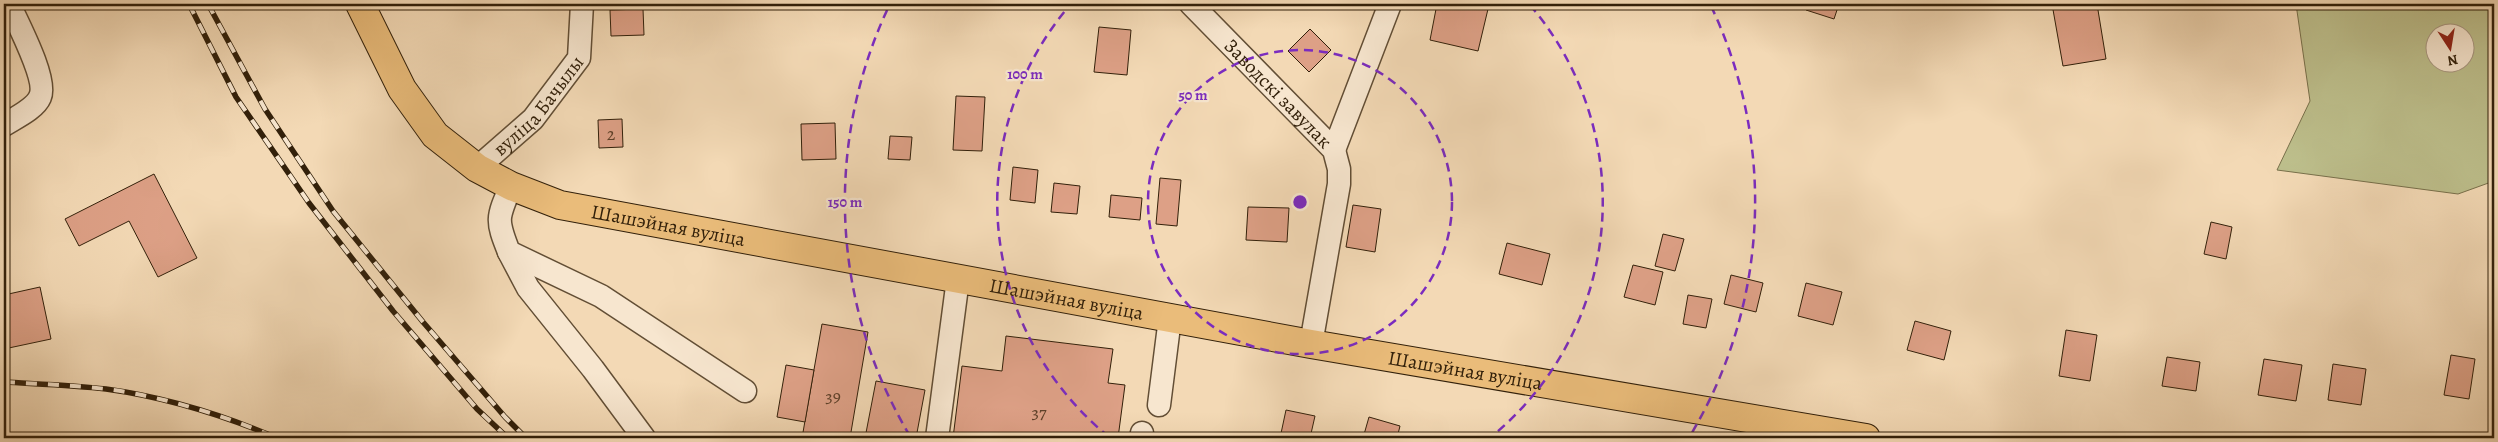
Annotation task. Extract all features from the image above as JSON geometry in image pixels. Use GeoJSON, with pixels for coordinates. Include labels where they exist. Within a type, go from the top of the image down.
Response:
{"type":"FeatureCollection","features":[{"type":"Feature","properties":{"kind":"main road","name":"Шашэйная вуліца"},"geometry":{"type":"LineString","coordinates":[[360,4],[402,89],[435,135],[477,168],[511,186],[560,205],[1311,344],[1866,438]]}},
{"type":"Feature","properties":{"kind":"street"},"geometry":{"type":"LineString","coordinates":[[4,125],[26,111],[40,99],[42,88],[32,53],[9,4]]}},
{"type":"Feature","properties":{"kind":"street","name":"вуліца Бачылы"},"geometry":{"type":"LineString","coordinates":[[477,168],[533,119],[579,58],[582,4]]}},
{"type":"Feature","properties":{"kind":"street","name":"Заводскі завулак"},"geometry":{"type":"LineString","coordinates":[[1191,4],[1334,150],[1339,169],[1339,184],[1311,344]]}},
{"type":"Feature","properties":{"kind":"street"},"geometry":{"type":"LineString","coordinates":[[1334,150],[1390,4]]}},
{"type":"Feature","properties":{"kind":"street"},"geometry":{"type":"LineString","coordinates":[[511,186],[499,212],[499,227],[509,252],[528,288],[594,369],[644,438]]}},
{"type":"Feature","properties":{"kind":"street"},"geometry":{"type":"LineString","coordinates":[[509,252],[601,296],[745,391]]}},
{"type":"Feature","properties":{"kind":"street"},"geometry":{"type":"LineString","coordinates":[[938,438],[958,279]]}},
{"type":"Feature","properties":{"kind":"street"},"geometry":{"type":"LineString","coordinates":[[1159,405],[1170,318]]}},
{"type":"Feature","properties":{"kind":"green space"},"geometry":{"type":"Polygon","coordinates":[[[2296,4],[2494,4],[2494,181],[2458,194],[2277,170],[2310,101],[2296,4]]]}},
{"type":"Feature","properties":{"kind":"building"},"geometry":{"type":"Polygon","coordinates":[[[889,4],[925,4],[925,8],[889,7],[889,4]]]}},
{"type":"Feature","properties":{"kind":"building"},"geometry":{"type":"Polygon","coordinates":[[[1063,4],[1063,5],[1024,5],[1063,4]]]}},
{"type":"Feature","properties":{"kind":"building"},"geometry":{"type":"Polygon","coordinates":[[[1437,4],[1465,4],[1488,9],[1478,51],[1430,40],[1437,4]]]}},
{"type":"Feature","properties":{"kind":"building"},"geometry":{"type":"Polygon","coordinates":[[[1808,4],[1839,4],[1834,19],[1806,10],[1808,4]]]}},
{"type":"Feature","properties":{"kind":"building"},"geometry":{"type":"Polygon","coordinates":[[[2052,4],[2097,4],[2106,59],[2063,66],[2052,4]]]}},
{"type":"Feature","properties":{"kind":"building"},"geometry":{"type":"Polygon","coordinates":[[[643,9],[644,35],[611,36],[610,10],[643,9]]]}},
{"type":"Feature","properties":{"kind":"building"},"geometry":{"type":"Polygon","coordinates":[[[1099,27],[1131,30],[1127,75],[1094,72],[1099,27]]]}},
{"type":"Feature","properties":{"kind":"building"},"geometry":{"type":"Polygon","coordinates":[[[1310,29],[1331,50],[1309,72],[1288,51],[1310,29]]]}},
{"type":"Feature","properties":{"kind":"building"},"geometry":{"type":"Polygon","coordinates":[[[956,96],[985,97],[982,151],[953,150],[956,96]]]}},
{"type":"Feature","properties":{"kind":"building"},"geometry":{"type":"Polygon","coordinates":[[[622,119],[623,147],[599,148],[598,120],[622,119]]]}},
{"type":"Feature","properties":{"kind":"building"},"geometry":{"type":"Polygon","coordinates":[[[835,123],[836,159],[802,160],[801,124],[835,123]]]}},
{"type":"Feature","properties":{"kind":"building"},"geometry":{"type":"Polygon","coordinates":[[[890,136],[912,137],[910,160],[888,159],[890,136]]]}},
{"type":"Feature","properties":{"kind":"building"},"geometry":{"type":"Polygon","coordinates":[[[1013,167],[1038,170],[1035,203],[1010,200],[1013,167]]]}},
{"type":"Feature","properties":{"kind":"building"},"geometry":{"type":"Polygon","coordinates":[[[154,174],[197,258],[158,277],[129,221],[79,246],[65,219],[154,174]]]}},
{"type":"Feature","properties":{"kind":"building"},"geometry":{"type":"Polygon","coordinates":[[[1160,178],[1181,180],[1177,226],[1156,224],[1160,178]]]}},
{"type":"Feature","properties":{"kind":"building"},"geometry":{"type":"Polygon","coordinates":[[[1054,183],[1080,186],[1077,214],[1051,212],[1054,183]]]}},
{"type":"Feature","properties":{"kind":"building"},"geometry":{"type":"Polygon","coordinates":[[[1111,195],[1142,198],[1140,220],[1109,217],[1111,195]]]}},
{"type":"Feature","properties":{"kind":"building"},"geometry":{"type":"Polygon","coordinates":[[[1353,205],[1381,209],[1375,252],[1346,247],[1353,205]]]}},
{"type":"Feature","properties":{"kind":"building"},"geometry":{"type":"Polygon","coordinates":[[[1248,207],[1289,208],[1287,242],[1246,240],[1248,207]]]}},
{"type":"Feature","properties":{"kind":"building"},"geometry":{"type":"Polygon","coordinates":[[[2211,222],[2232,227],[2226,259],[2204,254],[2211,222]]]}},
{"type":"Feature","properties":{"kind":"building"},"geometry":{"type":"Polygon","coordinates":[[[1663,234],[1684,239],[1675,271],[1655,266],[1663,234]]]}},
{"type":"Feature","properties":{"kind":"building"},"geometry":{"type":"Polygon","coordinates":[[[1507,243],[1550,254],[1542,285],[1499,274],[1507,243]]]}},
{"type":"Feature","properties":{"kind":"building"},"geometry":{"type":"Polygon","coordinates":[[[1633,265],[1663,272],[1655,305],[1624,297],[1633,265]]]}},
{"type":"Feature","properties":{"kind":"building"},"geometry":{"type":"Polygon","coordinates":[[[1731,275],[1763,283],[1756,312],[1724,304],[1731,275]]]}},
{"type":"Feature","properties":{"kind":"building"},"geometry":{"type":"Polygon","coordinates":[[[1806,283],[1842,292],[1833,325],[1798,316],[1806,283]]]}},
{"type":"Feature","properties":{"kind":"building"},"geometry":{"type":"Polygon","coordinates":[[[40,287],[51,339],[4,349],[4,295],[40,287]]]}},
{"type":"Feature","properties":{"kind":"building"},"geometry":{"type":"Polygon","coordinates":[[[1688,295],[1712,299],[1706,328],[1683,324],[1688,295]]]}},
{"type":"Feature","properties":{"kind":"building"},"geometry":{"type":"Polygon","coordinates":[[[1915,321],[1951,331],[1944,360],[1907,350],[1915,321]]]}},
{"type":"Feature","properties":{"kind":"building"},"geometry":{"type":"Polygon","coordinates":[[[822,324],[868,332],[850,438],[802,438],[822,324]]]}},
{"type":"Feature","properties":{"kind":"building"},"geometry":{"type":"Polygon","coordinates":[[[2066,330],[2097,335],[2090,381],[2059,376],[2066,330]]]}},
{"type":"Feature","properties":{"kind":"building"},"geometry":{"type":"Polygon","coordinates":[[[1006,336],[1113,349],[1108,383],[1125,385],[1118,438],[953,438],[962,366],[1002,371],[1006,336]]]}},
{"type":"Feature","properties":{"kind":"building"},"geometry":{"type":"Polygon","coordinates":[[[2451,355],[2475,359],[2469,399],[2444,395],[2451,355]]]}},
{"type":"Feature","properties":{"kind":"building"},"geometry":{"type":"Polygon","coordinates":[[[2167,357],[2200,362],[2196,391],[2162,386],[2167,357]]]}},
{"type":"Feature","properties":{"kind":"building"},"geometry":{"type":"Polygon","coordinates":[[[2264,359],[2302,365],[2296,401],[2258,395],[2264,359]]]}},
{"type":"Feature","properties":{"kind":"building"},"geometry":{"type":"Polygon","coordinates":[[[2333,364],[2366,369],[2361,405],[2328,400],[2333,364]]]}},
{"type":"Feature","properties":{"kind":"building"},"geometry":{"type":"Polygon","coordinates":[[[786,365],[814,370],[805,422],[777,417],[786,365]]]}},
{"type":"Feature","properties":{"kind":"building"},"geometry":{"type":"Polygon","coordinates":[[[876,381],[925,390],[916,438],[865,438],[876,381]]]}},
{"type":"Feature","properties":{"kind":"building"},"geometry":{"type":"Polygon","coordinates":[[[1286,410],[1315,416],[1310,438],[1280,438],[1286,410]]]}},
{"type":"Feature","properties":{"kind":"building"},"geometry":{"type":"Polygon","coordinates":[[[1369,417],[1400,426],[1397,438],[1363,438],[1369,417]]]}},
{"type":"Feature","properties":{"kind":"railway"},"geometry":{"type":"LineString","coordinates":[[189,4],[236,97],[309,203],[393,311],[477,409],[508,438]]}},
{"type":"Feature","properties":{"kind":"railway"},"geometry":{"type":"LineString","coordinates":[[208,4],[265,109],[333,211],[423,322],[505,417],[526,438]]}},
{"type":"Feature","properties":{"kind":"railway"},"geometry":{"type":"LineString","coordinates":[[4,382],[128,392],[215,414],[277,438]]}}]}
